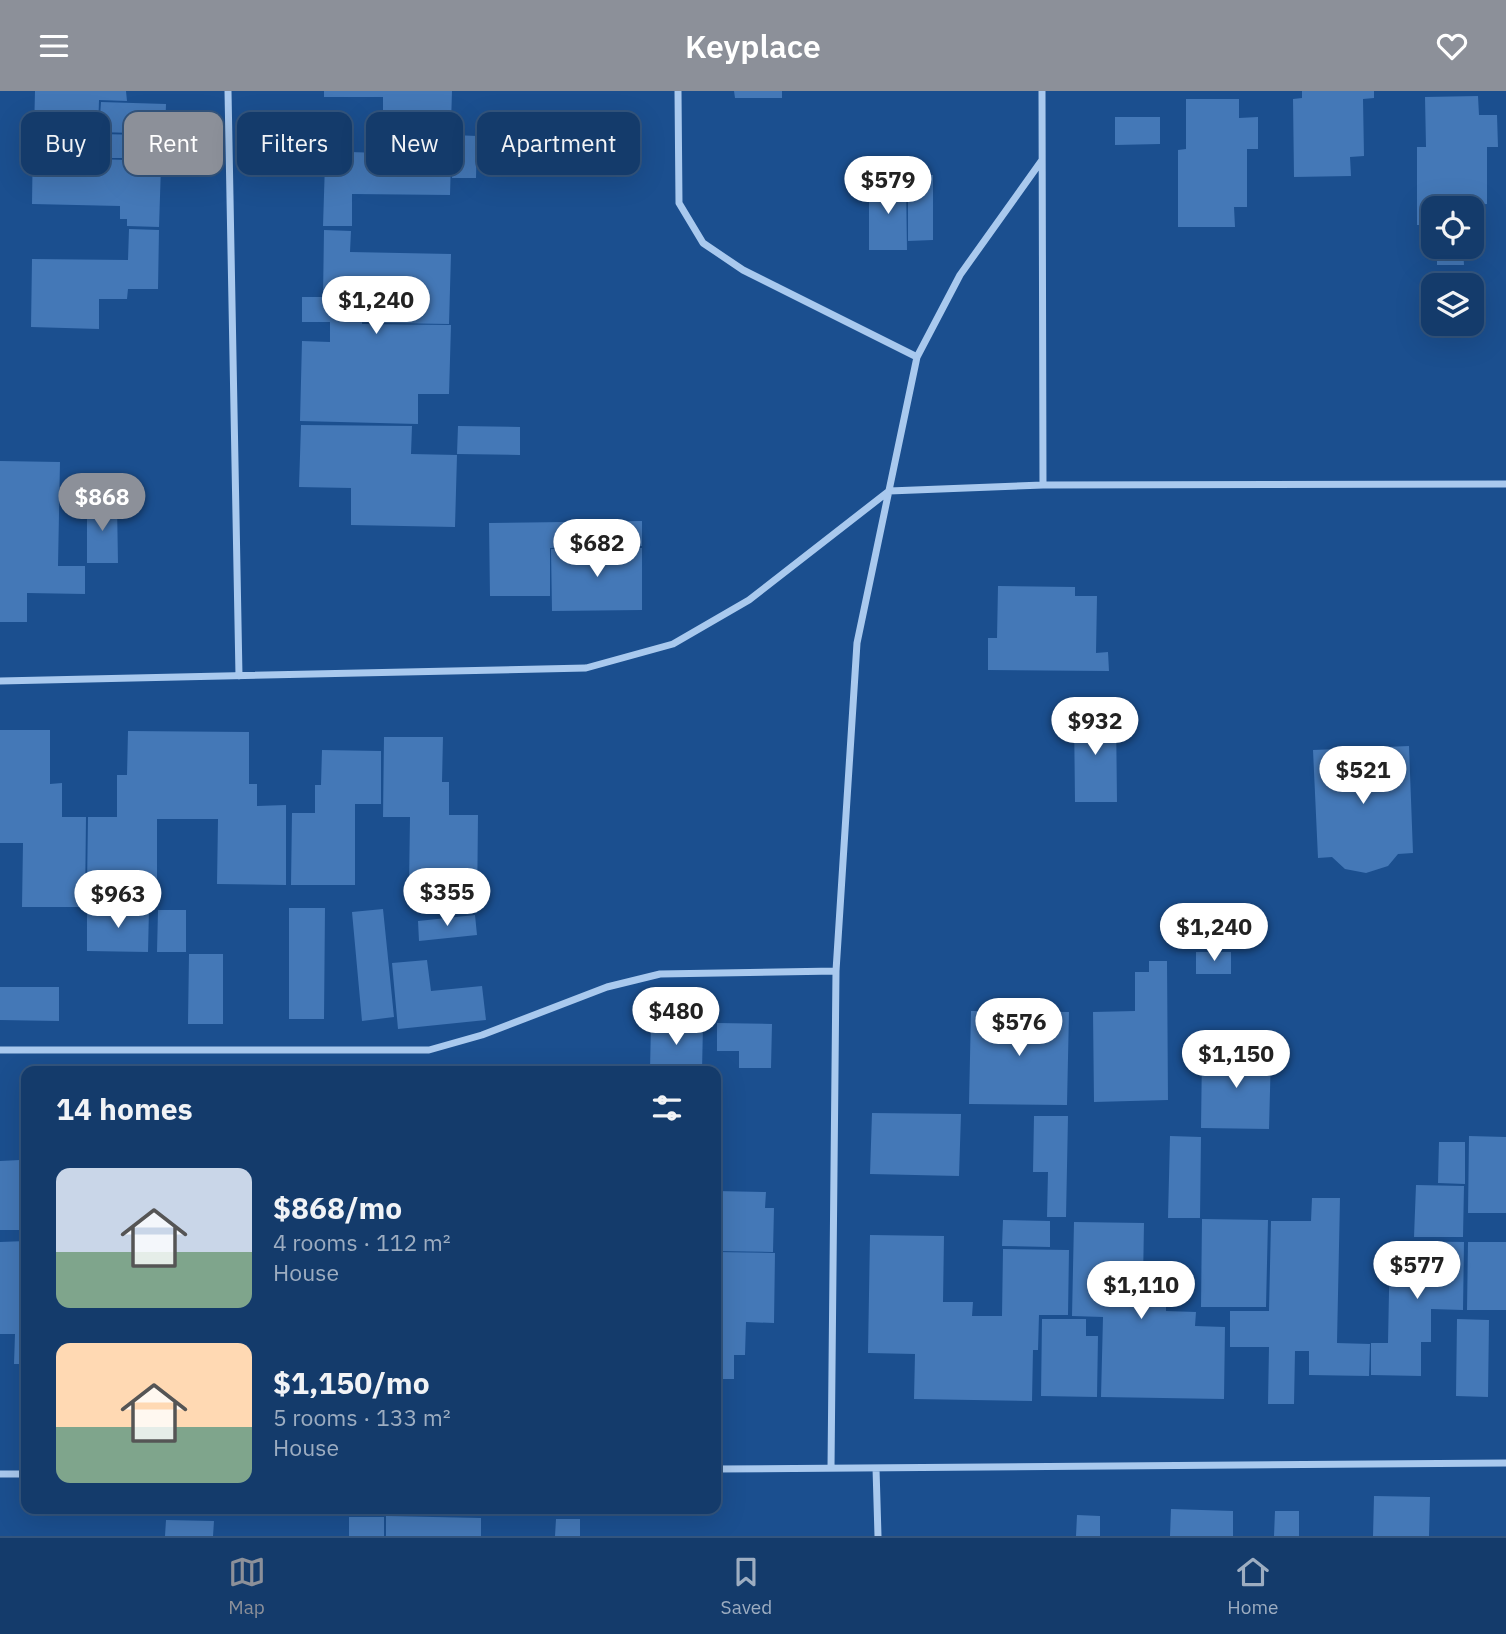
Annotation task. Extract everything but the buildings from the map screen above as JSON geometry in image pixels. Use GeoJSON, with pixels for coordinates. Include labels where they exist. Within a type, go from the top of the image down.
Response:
{"type":"FeatureCollection","features":[{"type":"Feature","properties":{"kind":"street"},"geometry":{"type":"LineString","coordinates":[[228,91],[239,676]]}},
{"type":"Feature","properties":{"kind":"street"},"geometry":{"type":"LineString","coordinates":[[678,91],[679,203],[704,243],[743,270],[918,357]]}},
{"type":"Feature","properties":{"kind":"street"},"geometry":{"type":"LineString","coordinates":[[1042,91],[1043,485]]}},
{"type":"Feature","properties":{"kind":"street"},"geometry":{"type":"LineString","coordinates":[[831,1468],[836,971],[857,643],[918,357],[960,275],[1042,160]]}},
{"type":"Feature","properties":{"kind":"street"},"geometry":{"type":"LineString","coordinates":[[0,681],[586,668],[673,644],[749,600],[889,491],[1043,485],[1506,484]]}},
{"type":"Feature","properties":{"kind":"street"},"geometry":{"type":"LineString","coordinates":[[0,1050],[429,1050],[482,1035],[607,987],[660,974],[836,971]]}},
{"type":"Feature","properties":{"kind":"street"},"geometry":{"type":"LineString","coordinates":[[721,1469],[1506,1463]]}},
{"type":"Feature","properties":{"kind":"street"},"geometry":{"type":"LineString","coordinates":[[876,1468],[878,1536]]}},
{"type":"Feature","properties":{"kind":"street"},"geometry":{"type":"LineString","coordinates":[[0,1474],[21,1474]]}}]}
